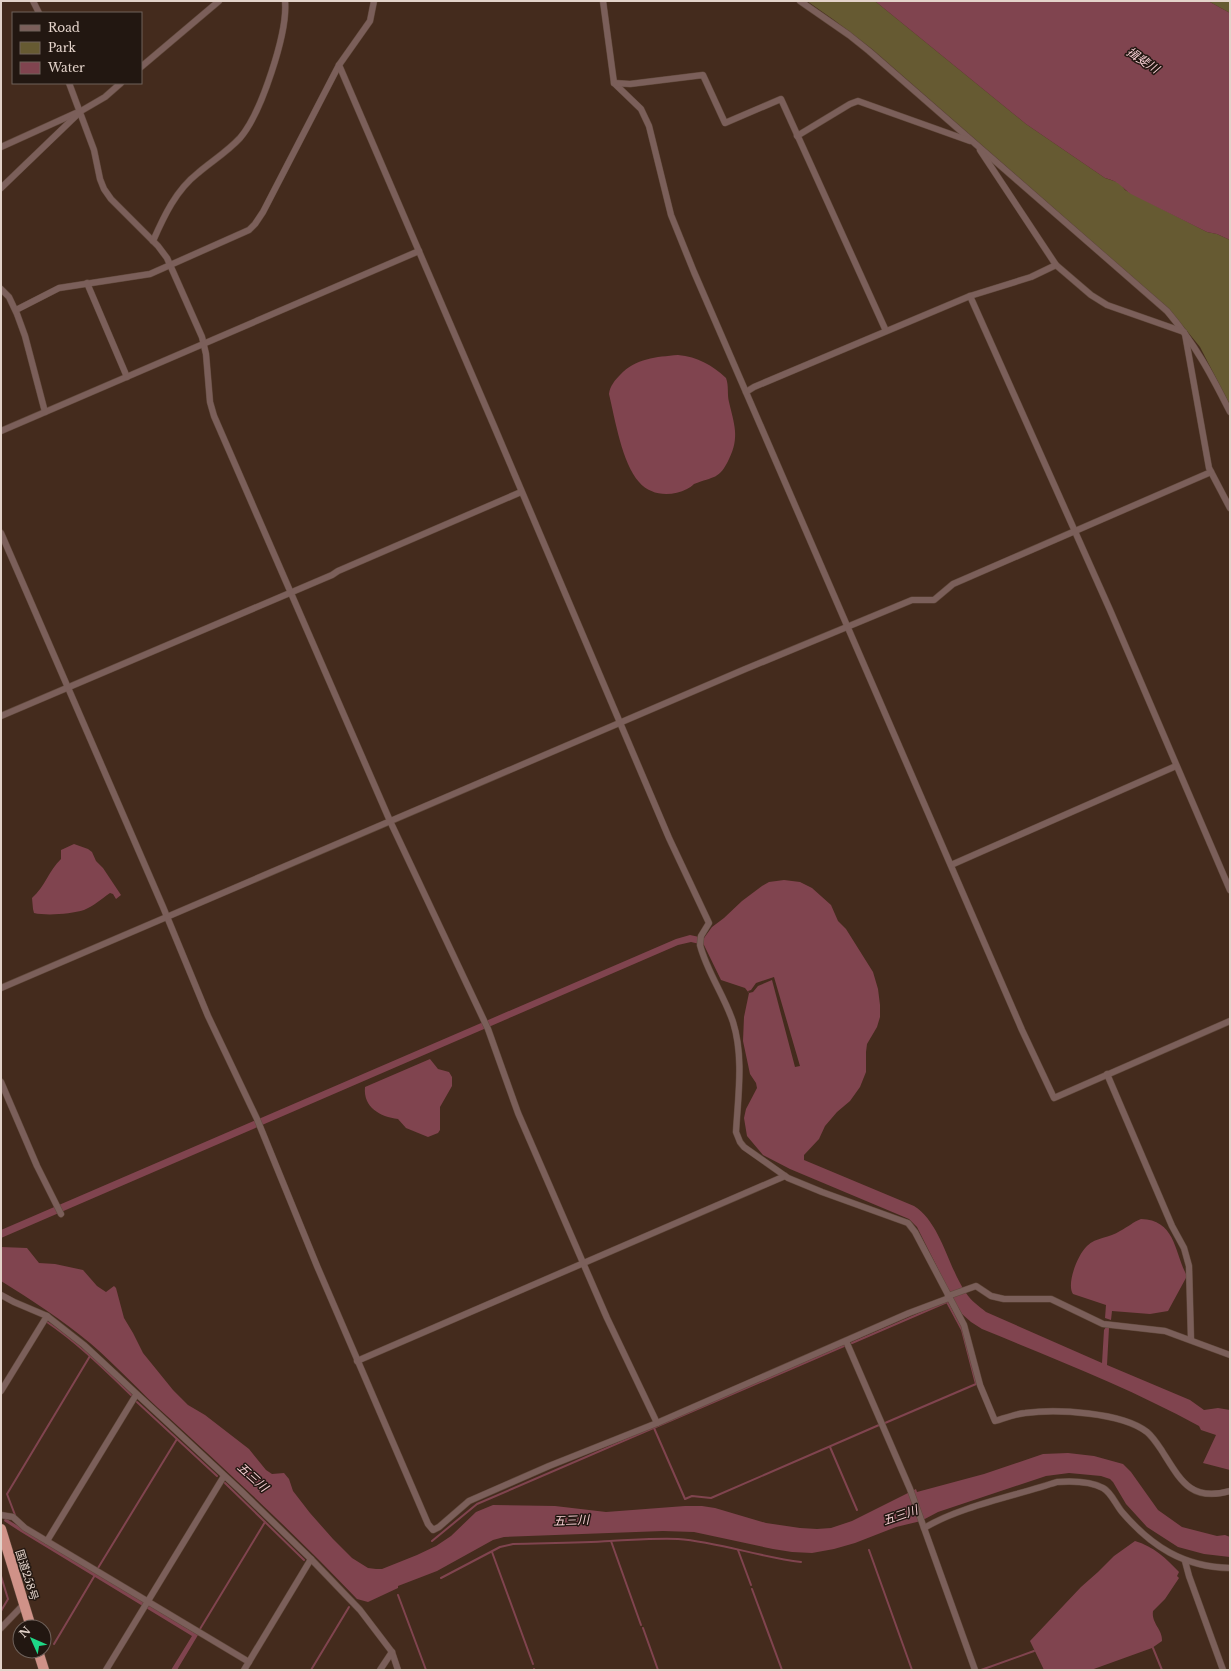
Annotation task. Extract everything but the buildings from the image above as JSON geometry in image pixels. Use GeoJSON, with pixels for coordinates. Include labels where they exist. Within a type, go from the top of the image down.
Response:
{"type":"FeatureCollection","features":[{"type":"Feature","properties":{"kind":"highway","name":"国道258号"},"geometry":{"type":"LineString","coordinates":[[1,1529],[29,1619]]}},
{"type":"Feature","properties":{"kind":"highway"},"geometry":{"type":"LineString","coordinates":[[41,1659],[44,1670]]}},
{"type":"Feature","properties":{"kind":"street"},"geometry":{"type":"LineString","coordinates":[[33,1],[38,12]]}},
{"type":"Feature","properties":{"kind":"street"},"geometry":{"type":"LineString","coordinates":[[142,66],[219,1]]}},
{"type":"Feature","properties":{"kind":"street"},"geometry":{"type":"LineString","coordinates":[[153,240],[166,212],[182,188],[197,173],[227,151],[241,136],[249,124],[274,64],[286,11],[285,1]]}},
{"type":"Feature","properties":{"kind":"street"},"geometry":{"type":"LineString","coordinates":[[16,310],[59,288],[150,274],[249,230],[255,224],[339,65],[370,20],[374,1]]}},
{"type":"Feature","properties":{"kind":"street"},"geometry":{"type":"LineString","coordinates":[[604,1],[614,83],[641,109],[649,126],[671,215],[847,627],[1022,1030],[1054,1098],[1230,1021]]}},
{"type":"Feature","properties":{"kind":"street"},"geometry":{"type":"LineString","coordinates":[[800,1],[849,35],[1167,311],[1184,332],[1203,360],[1230,412]]}},
{"type":"Feature","properties":{"kind":"street"},"geometry":{"type":"LineString","coordinates":[[339,65],[669,838],[709,923],[701,936],[700,945],[732,1021],[738,1041],[739,1066],[736,1132],[740,1142],[744,1147],[785,1176],[822,1192],[908,1223],[915,1232],[964,1325],[980,1385],[995,1421],[1024,1413],[1068,1411],[1122,1421],[1147,1432],[1157,1443],[1180,1480],[1188,1488],[1202,1494],[1220,1494],[1230,1492]]}},
{"type":"Feature","properties":{"kind":"street"},"geometry":{"type":"LineString","coordinates":[[614,83],[630,84],[703,75],[725,123],[781,99],[886,331]]}},
{"type":"Feature","properties":{"kind":"street"},"geometry":{"type":"LineString","coordinates":[[69,84],[81,111],[94,150],[100,180],[104,189],[111,199],[153,240],[170,264],[203,343],[206,354],[210,402],[214,416],[390,821],[488,1029],[518,1113],[607,1318],[657,1423]]}},
{"type":"Feature","properties":{"kind":"street"},"geometry":{"type":"LineString","coordinates":[[1,147],[81,111],[105,97],[120,84]]}},
{"type":"Feature","properties":{"kind":"street"},"geometry":{"type":"LineString","coordinates":[[797,136],[850,104],[858,101],[974,143],[1056,265],[1091,295],[1107,305],[1184,332]]}},
{"type":"Feature","properties":{"kind":"street"},"geometry":{"type":"LineString","coordinates":[[1,188],[81,111]]}},
{"type":"Feature","properties":{"kind":"street"},"geometry":{"type":"LineString","coordinates":[[1,431],[419,251]]}},
{"type":"Feature","properties":{"kind":"street"},"geometry":{"type":"LineString","coordinates":[[746,392],[754,387],[970,296],[1031,276],[1056,265]]}},
{"type":"Feature","properties":{"kind":"street"},"geometry":{"type":"LineString","coordinates":[[87,283],[127,377]]}},
{"type":"Feature","properties":{"kind":"street"},"geometry":{"type":"LineString","coordinates":[[1,290],[9,297],[16,310],[25,336],[45,412]]}},
{"type":"Feature","properties":{"kind":"street"},"geometry":{"type":"LineString","coordinates":[[970,296],[1110,610],[1230,890]]}},
{"type":"Feature","properties":{"kind":"street"},"geometry":{"type":"LineString","coordinates":[[1184,332],[1211,472],[1230,508]]}},
{"type":"Feature","properties":{"kind":"street"},"geometry":{"type":"LineString","coordinates":[[1,988],[847,627],[912,600],[934,600],[953,584],[1211,472]]}},
{"type":"Feature","properties":{"kind":"street"},"geometry":{"type":"LineString","coordinates":[[1,716],[332,575],[338,571],[521,492]]}},
{"type":"Feature","properties":{"kind":"street"},"geometry":{"type":"LineString","coordinates":[[1,532],[167,916],[208,1016],[257,1119],[357,1360],[428,1524],[433,1530],[439,1527],[469,1501],[549,1466],[657,1423],[966,1288],[976,1286],[991,1296],[1004,1299],[1051,1299],[1103,1324],[1164,1331],[1230,1355]]}},
{"type":"Feature","properties":{"kind":"street"},"geometry":{"type":"LineString","coordinates":[[951,864],[1176,766]]}},
{"type":"Feature","properties":{"kind":"street"},"geometry":{"type":"LineString","coordinates":[[1107,1074],[1167,1214],[1184,1248],[1189,1266],[1191,1340]]}},
{"type":"Feature","properties":{"kind":"street"},"geometry":{"type":"LineString","coordinates":[[1,1082],[37,1166],[61,1213]]}},
{"type":"Feature","properties":{"kind":"street"},"geometry":{"type":"LineString","coordinates":[[357,1360],[785,1176]]}},
{"type":"Feature","properties":{"kind":"street"},"geometry":{"type":"LineString","coordinates":[[1,1295],[47,1316],[84,1345],[224,1476],[311,1559],[360,1610],[392,1652],[398,1670]]}},
{"type":"Feature","properties":{"kind":"street"},"geometry":{"type":"LineString","coordinates":[[1,1391],[47,1316]]}},
{"type":"Feature","properties":{"kind":"street"},"geometry":{"type":"LineString","coordinates":[[846,1341],[910,1489],[975,1670]]}},
{"type":"Feature","properties":{"kind":"street"},"geometry":{"type":"LineString","coordinates":[[48,1541],[136,1395]]}},
{"type":"Feature","properties":{"kind":"street"},"geometry":{"type":"LineString","coordinates":[[106,1670],[224,1476]]}},
{"type":"Feature","properties":{"kind":"street"},"geometry":{"type":"LineString","coordinates":[[924,1528],[938,1520],[961,1511],[1057,1482],[1092,1485],[1106,1490],[1137,1530],[1164,1550],[1185,1560],[1217,1568],[1230,1568]]}},
{"type":"Feature","properties":{"kind":"street"},"geometry":{"type":"LineString","coordinates":[[1,1515],[13,1517],[25,1528],[48,1541],[146,1604],[248,1662]]}},
{"type":"Feature","properties":{"kind":"street"},"geometry":{"type":"LineString","coordinates":[[244,1670],[311,1559]]}},
{"type":"Feature","properties":{"kind":"street"},"geometry":{"type":"LineString","coordinates":[[1185,1560],[1189,1576],[1223,1670]]}},
{"type":"Feature","properties":{"kind":"street"},"geometry":{"type":"LineString","coordinates":[[1,1628],[24,1604]]}},
{"type":"Feature","properties":{"kind":"street"},"geometry":{"type":"LineString","coordinates":[[380,1670],[392,1652]]}},
{"type":"Feature","properties":{"kind":"green space"},"geometry":{"type":"Polygon","coordinates":[[[807,1],[875,1],[1026,124],[1105,178],[1120,183],[1125,190],[1207,232],[1217,234],[1230,240],[1230,405],[1200,347],[1170,310],[872,49],[807,1]]]}},
{"type":"Feature","properties":{"kind":"green space"},"geometry":{"type":"Polygon","coordinates":[[[1208,1],[1230,1],[1230,13],[1208,1]]]}},
{"type":"Feature","properties":{"kind":"water","name":"揖斐川"},"geometry":{"type":"Polygon","coordinates":[[[875,1],[1208,1],[1230,13],[1230,240],[1217,234],[1207,232],[1131,194],[1117,183],[1105,178],[1026,124],[875,1]]]}},
{"type":"Feature","properties":{"kind":"water"},"geometry":{"type":"Polygon","coordinates":[[[678,355],[704,362],[726,378],[735,437],[729,459],[719,474],[694,484],[681,492],[662,494],[644,487],[633,474],[620,440],[609,394],[616,379],[626,369],[633,365],[647,359],[678,355]]]}},
{"type":"Feature","properties":{"kind":"water"},"geometry":{"type":"Polygon","coordinates":[[[74,844],[92,852],[96,861],[103,868],[121,895],[116,899],[113,894],[110,893],[84,910],[52,914],[34,913],[32,898],[61,859],[61,850],[74,844]]]}},
{"type":"Feature","properties":{"kind":"water"},"geometry":{"type":"Polygon","coordinates":[[[784,880],[800,882],[812,888],[831,905],[838,921],[846,929],[873,972],[878,989],[880,1005],[880,1017],[877,1027],[867,1044],[866,1072],[860,1087],[850,1101],[837,1112],[825,1126],[819,1139],[804,1155],[804,1160],[914,1206],[931,1223],[938,1234],[968,1296],[986,1312],[1102,1363],[1104,1330],[1106,1327],[1109,1328],[1107,1365],[1190,1400],[1204,1410],[1218,1408],[1230,1410],[1230,1470],[1203,1463],[1216,1435],[1201,1430],[1199,1426],[1146,1399],[1065,1363],[982,1329],[971,1322],[962,1314],[954,1301],[917,1227],[909,1219],[790,1169],[763,1155],[747,1136],[744,1118],[746,1109],[757,1088],[756,1083],[750,1074],[743,1041],[744,1017],[749,993],[745,988],[721,980],[704,945],[691,942],[678,945],[1,1238],[1,1230],[676,939],[690,935],[704,938],[712,927],[762,886],[769,882],[784,880]]]}},
{"type":"Feature","properties":{"kind":"water"},"geometry":{"type":"Polygon","coordinates":[[[430,1059],[438,1069],[449,1072],[452,1077],[452,1086],[440,1107],[440,1130],[438,1133],[428,1137],[406,1128],[398,1119],[385,1116],[374,1110],[367,1100],[365,1087],[430,1059]]]}},
{"type":"Feature","properties":{"kind":"water"},"geometry":{"type":"Polygon","coordinates":[[[1141,1219],[1152,1221],[1161,1225],[1168,1231],[1187,1276],[1168,1311],[1150,1314],[1112,1311],[1111,1320],[1105,1318],[1106,1305],[1073,1294],[1071,1283],[1074,1269],[1080,1255],[1091,1243],[1112,1235],[1141,1219]]]}},
{"type":"Feature","properties":{"kind":"water","name":"五三川"},"geometry":{"type":"Polygon","coordinates":[[[1,1247],[27,1248],[39,1263],[55,1264],[83,1270],[97,1286],[106,1292],[114,1286],[116,1288],[124,1318],[143,1353],[173,1390],[188,1405],[205,1415],[249,1449],[266,1470],[272,1474],[284,1473],[289,1479],[293,1491],[310,1513],[352,1558],[368,1568],[382,1569],[436,1546],[451,1536],[476,1512],[493,1505],[555,1506],[606,1512],[702,1506],[715,1508],[766,1523],[800,1528],[831,1528],[852,1521],[916,1489],[917,1492],[984,1474],[1043,1454],[1068,1453],[1094,1456],[1123,1464],[1131,1472],[1158,1510],[1182,1527],[1217,1536],[1225,1535],[1230,1537],[1230,1557],[1204,1554],[1178,1547],[1147,1527],[1126,1504],[1110,1479],[1101,1476],[1069,1473],[1046,1476],[938,1512],[921,1521],[896,1527],[855,1543],[812,1553],[773,1549],[694,1532],[663,1531],[504,1537],[493,1540],[437,1571],[398,1586],[398,1588],[368,1602],[357,1599],[264,1506],[90,1343],[47,1310],[1,1281],[1,1247]]]}},
{"type":"Feature","properties":{"kind":"water"},"geometry":{"type":"Polygon","coordinates":[[[5,1518],[198,1635],[177,1670],[171,1670],[192,1636],[21,1532],[4,1521],[5,1518]]]}},
{"type":"Feature","properties":{"kind":"water"},"geometry":{"type":"Polygon","coordinates":[[[1135,1541],[1148,1546],[1170,1562],[1179,1572],[1177,1576],[1179,1578],[1165,1599],[1153,1611],[1154,1619],[1161,1633],[1162,1641],[1152,1648],[1091,1670],[1044,1670],[1030,1641],[1081,1587],[1114,1556],[1135,1541]]]}},
{"type":"Feature","properties":{"kind":"pier"},"geometry":{"type":"Polygon","coordinates":[[[774,977],[800,1066],[795,1067],[772,980],[758,986],[753,992],[749,993],[748,991],[751,990],[756,983],[774,977]]]}},
{"type":"Feature","properties":{"kind":"waterway"},"geometry":{"type":"LineString","coordinates":[[852,1343],[947,1302],[962,1330],[976,1384],[885,1423]]}},
{"type":"Feature","properties":{"kind":"waterway"},"geometry":{"type":"LineString","coordinates":[[47,1322],[80,1347],[131,1395]]}},
{"type":"Feature","properties":{"kind":"waterway"},"geometry":{"type":"LineString","coordinates":[[432,1541],[477,1504],[844,1346]]}},
{"type":"Feature","properties":{"kind":"waterway"},"geometry":{"type":"LineString","coordinates":[[15,1515],[7,1494],[90,1356]]}},
{"type":"Feature","properties":{"kind":"waterway"},"geometry":{"type":"LineString","coordinates":[[137,1402],[217,1476]]}},
{"type":"Feature","properties":{"kind":"waterway"},"geometry":{"type":"LineString","coordinates":[[654,1428],[685,1499],[692,1496],[711,1498],[879,1425]]}},
{"type":"Feature","properties":{"kind":"waterway"},"geometry":{"type":"LineString","coordinates":[[98,1568],[177,1439]]}},
{"type":"Feature","properties":{"kind":"waterway"},"geometry":{"type":"LineString","coordinates":[[830,1447],[857,1510]]}},
{"type":"Feature","properties":{"kind":"waterway"},"geometry":{"type":"LineString","coordinates":[[225,1483],[304,1560]]}},
{"type":"Feature","properties":{"kind":"waterway"},"geometry":{"type":"LineString","coordinates":[[200,1629],[265,1522]]}},
{"type":"Feature","properties":{"kind":"waterway"},"geometry":{"type":"LineString","coordinates":[[441,1578],[500,1547],[513,1544],[678,1539],[709,1543],[770,1557],[801,1562]]}},
{"type":"Feature","properties":{"kind":"waterway"},"geometry":{"type":"LineString","coordinates":[[611,1541],[641,1625]]}},
{"type":"Feature","properties":{"kind":"waterway"},"geometry":{"type":"LineString","coordinates":[[738,1550],[751,1585]]}},
{"type":"Feature","properties":{"kind":"waterway"},"geometry":{"type":"LineString","coordinates":[[869,1550],[912,1670]]}},
{"type":"Feature","properties":{"kind":"waterway"},"geometry":{"type":"LineString","coordinates":[[492,1552],[533,1664]]}},
{"type":"Feature","properties":{"kind":"waterway"},"geometry":{"type":"LineString","coordinates":[[54,1644],[95,1575]]}},
{"type":"Feature","properties":{"kind":"waterway"},"geometry":{"type":"LineString","coordinates":[[1,1576],[8,1599],[1,1611]]}},
{"type":"Feature","properties":{"kind":"waterway"},"geometry":{"type":"LineString","coordinates":[[752,1589],[782,1670]]}},
{"type":"Feature","properties":{"kind":"waterway"},"geometry":{"type":"LineString","coordinates":[[398,1595],[426,1670]]}},
{"type":"Feature","properties":{"kind":"waterway"},"geometry":{"type":"LineString","coordinates":[[311,1670],[349,1607]]}},
{"type":"Feature","properties":{"kind":"waterway"},"geometry":{"type":"LineString","coordinates":[[643,1628],[658,1670]]}},
{"type":"Feature","properties":{"kind":"waterway"},"geometry":{"type":"LineString","coordinates":[[1153,1648],[1162,1670]]}},
{"type":"Feature","properties":{"kind":"waterway"},"geometry":{"type":"LineString","coordinates":[[981,1670],[1034,1651]]}}]}
